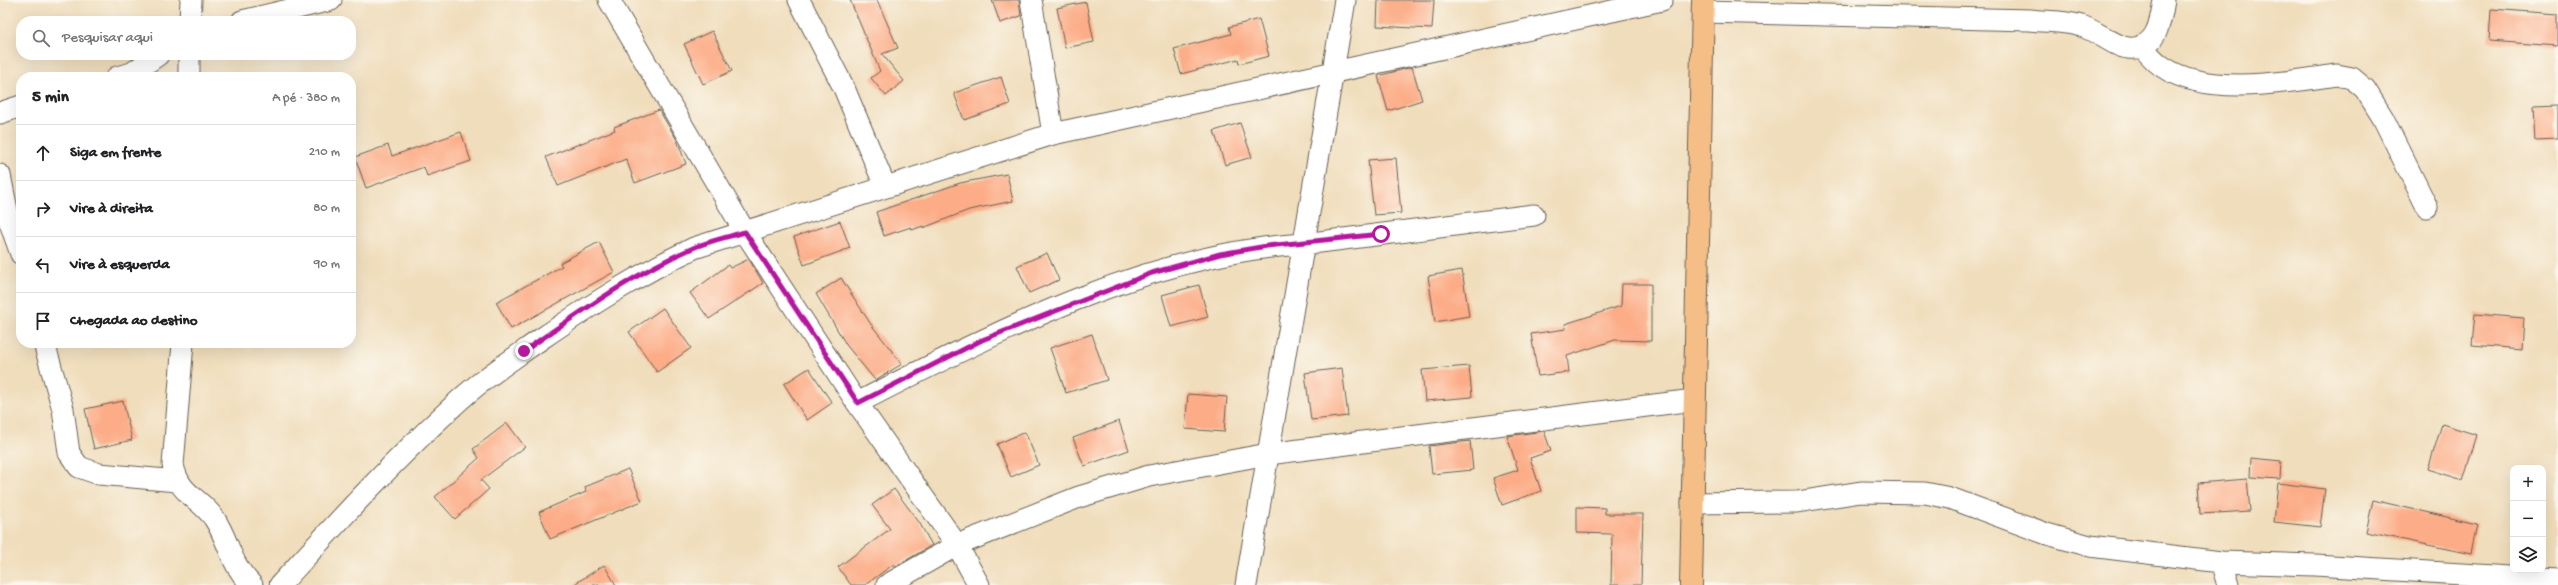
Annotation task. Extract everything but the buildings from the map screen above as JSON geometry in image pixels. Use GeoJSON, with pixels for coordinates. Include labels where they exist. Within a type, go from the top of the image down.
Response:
{"type":"FeatureCollection","features":[{"type":"Feature","properties":{"kind":"main road"},"geometry":{"type":"LineString","coordinates":[[1691,585],[1704,6]]}},
{"type":"Feature","properties":{"kind":"street"},"geometry":{"type":"LineString","coordinates":[[190,16],[191,0]]}},
{"type":"Feature","properties":{"kind":"street"},"geometry":{"type":"LineString","coordinates":[[263,16],[331,0]]}},
{"type":"Feature","properties":{"kind":"street"},"geometry":{"type":"LineString","coordinates":[[609,0],[745,232],[858,403],[957,545],[979,585]]}},
{"type":"Feature","properties":{"kind":"street"},"geometry":{"type":"LineString","coordinates":[[799,0],[844,88],[885,186]]}},
{"type":"Feature","properties":{"kind":"street"},"geometry":{"type":"LineString","coordinates":[[1031,0],[1053,134]]}},
{"type":"Feature","properties":{"kind":"street"},"geometry":{"type":"LineString","coordinates":[[1246,585],[1345,0]]}},
{"type":"Feature","properties":{"kind":"street"},"geometry":{"type":"LineString","coordinates":[[1704,6],[2030,20],[2081,26],[2128,48],[2141,46],[2151,41],[2157,32],[2164,0]]}},
{"type":"Feature","properties":{"kind":"street"},"geometry":{"type":"LineString","coordinates":[[280,585],[373,484],[450,408],[488,376],[608,293],[650,269],[694,248],[885,186],[1053,134],[1651,1]]}},
{"type":"Feature","properties":{"kind":"street"},"geometry":{"type":"LineString","coordinates":[[2141,46],[2163,67],[2186,77],[2214,84],[2238,86],[2337,75],[2352,78],[2365,89],[2383,118],[2427,208]]}},
{"type":"Feature","properties":{"kind":"street"},"geometry":{"type":"LineString","coordinates":[[132,72],[150,60]]}},
{"type":"Feature","properties":{"kind":"street"},"geometry":{"type":"LineString","coordinates":[[189,60],[189,72]]}},
{"type":"Feature","properties":{"kind":"street"},"geometry":{"type":"LineString","coordinates":[[0,113],[16,108]]}},
{"type":"Feature","properties":{"kind":"street"},"geometry":{"type":"LineString","coordinates":[[0,175],[9,220],[16,240]]}},
{"type":"Feature","properties":{"kind":"street"},"geometry":{"type":"LineString","coordinates":[[858,403],[982,340],[1152,273],[1220,254],[1267,246],[1304,244],[1534,215]]}},
{"type":"Feature","properties":{"kind":"street"},"geometry":{"type":"LineString","coordinates":[[45,348],[63,409],[69,453],[79,467],[99,474],[177,481]]}},
{"type":"Feature","properties":{"kind":"street"},"geometry":{"type":"LineString","coordinates":[[183,348],[173,465],[177,481],[214,519],[236,568],[252,585]]}},
{"type":"Feature","properties":{"kind":"street"},"geometry":{"type":"LineString","coordinates":[[887,585],[957,545],[1079,497],[1148,476],[1268,454],[1694,400]]}},
{"type":"Feature","properties":{"kind":"street"},"geometry":{"type":"LineString","coordinates":[[1692,503],[1797,502],[1861,492],[1926,493],[1950,498],[2047,534],[2090,546],[2221,562],[2558,580]]}},
{"type":"Feature","properties":{"kind":"street"},"geometry":{"type":"LineString","coordinates":[[2221,562],[2228,585]]}},
{"type":"Feature","properties":{"kind":"route"},"geometry":{"type":"LineString","coordinates":[[524,351],[608,293],[650,269],[694,248],[745,232],[858,403],[982,340],[1067,304],[1152,273],[1220,254],[1267,246],[1304,244],[1381,234]]}}]}
